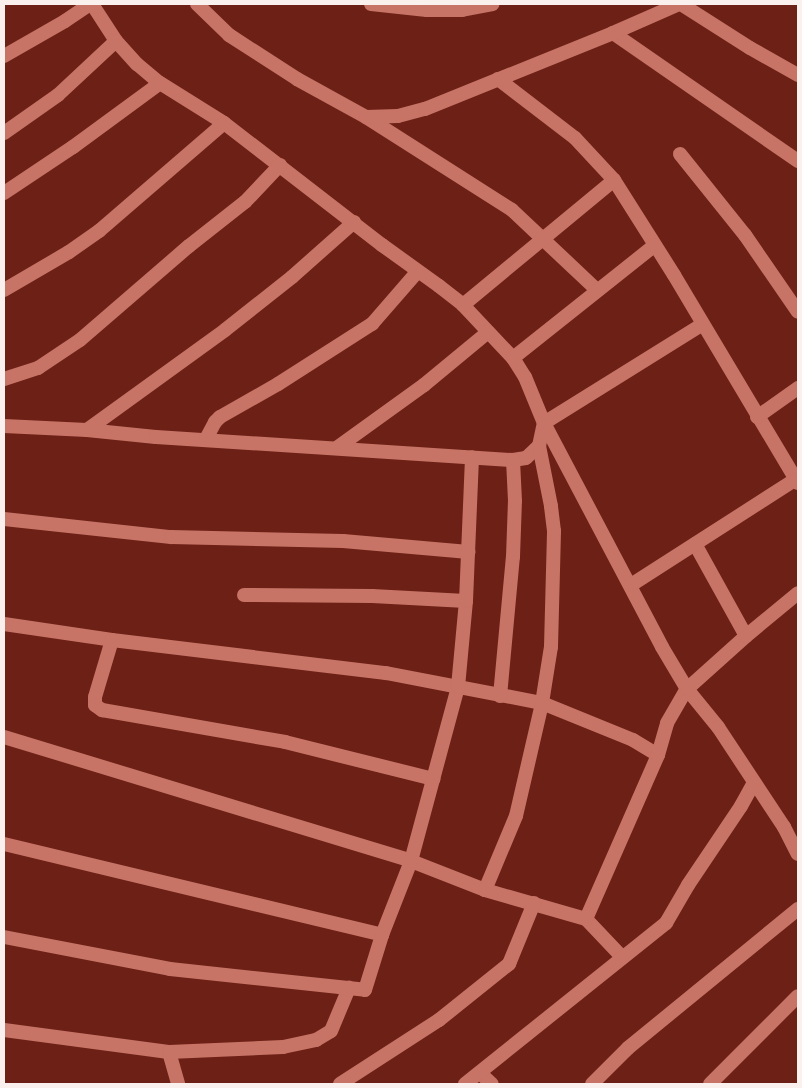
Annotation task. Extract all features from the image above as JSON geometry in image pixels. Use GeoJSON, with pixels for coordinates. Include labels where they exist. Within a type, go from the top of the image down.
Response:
{"type":"FeatureCollection","features":[{"type":"Feature","properties":{"kind":"street"},"geometry":{"type":"LineString","coordinates":[[4,56],[91,4],[116,41],[136,64],[160,83],[224,123],[463,304],[513,358],[525,377],[544,423],[662,647],[687,689],[718,727],[798,854]]}},
{"type":"Feature","properties":{"kind":"street"},"geometry":{"type":"LineString","coordinates":[[197,4],[229,35],[297,79],[366,117],[512,210],[597,290]]}},
{"type":"Feature","properties":{"kind":"street"},"geometry":{"type":"LineString","coordinates":[[371,4],[427,10],[462,10],[492,4]]}},
{"type":"Feature","properties":{"kind":"street"},"geometry":{"type":"LineString","coordinates":[[366,117],[398,116],[425,109],[680,4],[750,48],[798,75]]}},
{"type":"Feature","properties":{"kind":"street"},"geometry":{"type":"LineString","coordinates":[[613,33],[798,161]]}},
{"type":"Feature","properties":{"kind":"street"},"geometry":{"type":"LineString","coordinates":[[4,133],[58,95],[116,41]]}},
{"type":"Feature","properties":{"kind":"street"},"geometry":{"type":"LineString","coordinates":[[498,79],[575,138],[614,180],[797,481],[631,585]]}},
{"type":"Feature","properties":{"kind":"street"},"geometry":{"type":"LineString","coordinates":[[4,194],[73,147],[160,83]]}},
{"type":"Feature","properties":{"kind":"street"},"geometry":{"type":"LineString","coordinates":[[4,290],[70,252],[99,231],[224,123]]}},
{"type":"Feature","properties":{"kind":"street"},"geometry":{"type":"LineString","coordinates":[[680,154],[745,235],[798,312]]}},
{"type":"Feature","properties":{"kind":"street"},"geometry":{"type":"LineString","coordinates":[[4,379],[38,368],[80,340],[189,246],[245,202],[280,165]]}},
{"type":"Feature","properties":{"kind":"street"},"geometry":{"type":"LineString","coordinates":[[463,304],[614,180]]}},
{"type":"Feature","properties":{"kind":"street"},"geometry":{"type":"LineString","coordinates":[[88,430],[277,289],[354,222]]}},
{"type":"Feature","properties":{"kind":"street"},"geometry":{"type":"LineString","coordinates":[[513,358],[655,245]]}},
{"type":"Feature","properties":{"kind":"street"},"geometry":{"type":"LineString","coordinates":[[206,439],[215,422],[220,417],[278,384],[372,324],[418,271]]}},
{"type":"Feature","properties":{"kind":"street"},"geometry":{"type":"LineString","coordinates":[[485,890],[516,816],[542,703],[551,647],[554,539],[552,506],[539,446],[544,423],[703,324]]}},
{"type":"Feature","properties":{"kind":"street"},"geometry":{"type":"LineString","coordinates":[[338,447],[424,385],[488,332]]}},
{"type":"Feature","properties":{"kind":"street"},"geometry":{"type":"LineString","coordinates":[[757,417],[798,388]]}},
{"type":"Feature","properties":{"kind":"street"},"geometry":{"type":"LineString","coordinates":[[4,426],[88,430],[513,460],[526,458],[539,446]]}},
{"type":"Feature","properties":{"kind":"street"},"geometry":{"type":"LineString","coordinates":[[4,937],[170,969],[365,990],[382,935],[410,861],[458,688],[466,601],[472,457]]}},
{"type":"Feature","properties":{"kind":"street"},"geometry":{"type":"LineString","coordinates":[[500,696],[513,557],[513,460]]}},
{"type":"Feature","properties":{"kind":"street"},"geometry":{"type":"LineString","coordinates":[[4,519],[171,537],[343,541],[468,552]]}},
{"type":"Feature","properties":{"kind":"street"},"geometry":{"type":"LineString","coordinates":[[695,544],[746,636]]}},
{"type":"Feature","properties":{"kind":"street"},"geometry":{"type":"LineString","coordinates":[[586,919],[658,755],[667,723],[687,689],[798,593]]}},
{"type":"Feature","properties":{"kind":"street"},"geometry":{"type":"LineString","coordinates":[[244,595],[391,596],[466,601]]}},
{"type":"Feature","properties":{"kind":"street"},"geometry":{"type":"LineString","coordinates":[[4,624],[112,640],[386,673],[542,703],[615,732],[658,755]]}},
{"type":"Feature","properties":{"kind":"street"},"geometry":{"type":"LineString","coordinates":[[112,640],[95,697],[95,705],[102,710],[285,742],[433,779]]}},
{"type":"Feature","properties":{"kind":"street"},"geometry":{"type":"LineString","coordinates":[[4,737],[410,861],[485,890],[586,919],[622,957]]}},
{"type":"Feature","properties":{"kind":"street"},"geometry":{"type":"LineString","coordinates":[[465,1084],[666,923],[688,885],[742,806],[754,783]]}},
{"type":"Feature","properties":{"kind":"street"},"geometry":{"type":"LineString","coordinates":[[4,844],[382,935]]}},
{"type":"Feature","properties":{"kind":"street"},"geometry":{"type":"LineString","coordinates":[[340,1084],[439,1020],[508,964],[534,903]]}},
{"type":"Feature","properties":{"kind":"street"},"geometry":{"type":"LineString","coordinates":[[592,1084],[628,1048],[798,909]]}},
{"type":"Feature","properties":{"kind":"street"},"geometry":{"type":"LineString","coordinates":[[4,1030],[169,1052],[252,1050],[283,1047],[316,1040],[331,1031],[349,988]]}},
{"type":"Feature","properties":{"kind":"street"},"geometry":{"type":"LineString","coordinates":[[710,1084],[798,996]]}},
{"type":"Feature","properties":{"kind":"street"},"geometry":{"type":"LineString","coordinates":[[169,1052],[178,1084]]}},
{"type":"Feature","properties":{"kind":"street"},"geometry":{"type":"LineString","coordinates":[[480,1073],[492,1084]]}}]}
